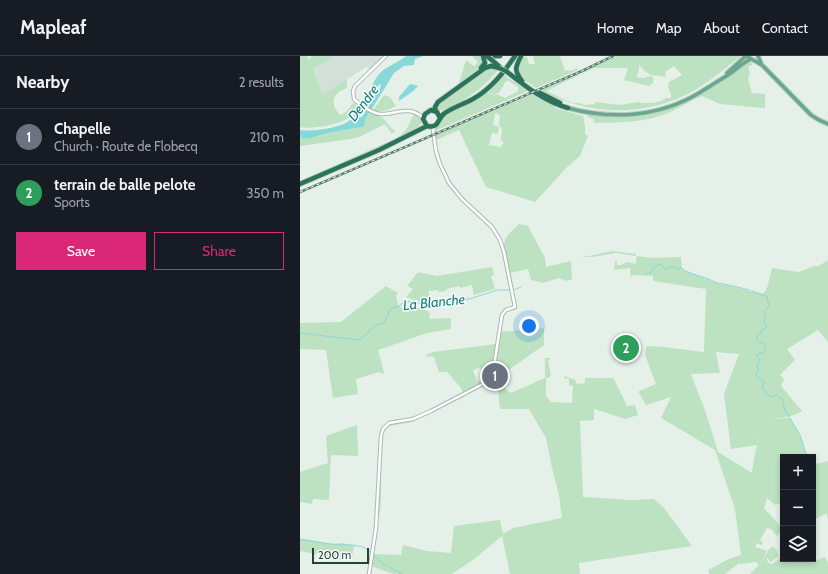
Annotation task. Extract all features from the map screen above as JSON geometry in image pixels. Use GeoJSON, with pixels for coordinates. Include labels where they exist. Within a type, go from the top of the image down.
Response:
{"type":"FeatureCollection","features":[{"type":"Feature","properties":{"kind":"highway"},"geometry":{"type":"LineString","coordinates":[[434,111],[437,102],[481,68],[485,63],[483,56]]}},
{"type":"Feature","properties":{"kind":"highway"},"geometry":{"type":"LineString","coordinates":[[487,56],[540,96],[568,108]]}},
{"type":"Feature","properties":{"kind":"highway"},"geometry":{"type":"LineString","coordinates":[[490,56],[500,67]]}},
{"type":"Feature","properties":{"kind":"highway"},"geometry":{"type":"LineString","coordinates":[[495,56],[500,56]]}},
{"type":"Feature","properties":{"kind":"highway"},"geometry":{"type":"LineString","coordinates":[[434,111],[442,112],[464,102],[481,91],[513,56]]}},
{"type":"Feature","properties":{"kind":"highway"},"geometry":{"type":"LineString","coordinates":[[300,184],[379,150],[413,132],[431,127],[439,122],[440,118],[446,112],[471,100],[484,91],[496,80],[513,56]]}},
{"type":"Feature","properties":{"kind":"highway"},"geometry":{"type":"LineString","coordinates":[[521,56],[516,69],[522,82]]}},
{"type":"Feature","properties":{"kind":"highway"},"geometry":{"type":"LineString","coordinates":[[413,132],[420,126],[424,117],[434,111],[438,102],[489,66],[500,67]]}},
{"type":"Feature","properties":{"kind":"highway"},"geometry":{"type":"LineString","coordinates":[[507,70],[522,82],[568,108]]}},
{"type":"Feature","properties":{"kind":"highway"},"geometry":{"type":"LineString","coordinates":[[434,111],[440,118]]}},
{"type":"Feature","properties":{"kind":"highway"},"geometry":{"type":"LineString","coordinates":[[424,117],[431,127]]}},
{"type":"Feature","properties":{"kind":"main road"},"geometry":{"type":"LineString","coordinates":[[724,77],[735,65],[747,56],[763,66],[811,114],[828,124]]}},
{"type":"Feature","properties":{"kind":"main road"},"geometry":{"type":"LineString","coordinates":[[568,108],[606,115],[628,115],[649,112],[668,107],[688,99],[758,56],[763,66]]}},
{"type":"Feature","properties":{"kind":"street"},"geometry":{"type":"LineString","coordinates":[[386,56],[355,86],[353,94],[354,99],[377,113],[384,114],[406,111],[419,114],[424,117]]}},
{"type":"Feature","properties":{"kind":"street"},"geometry":{"type":"LineString","coordinates":[[369,574],[376,528],[380,441],[383,429],[389,423],[409,420],[425,414],[476,388],[490,379],[493,372],[502,315],[506,310],[515,307],[504,252],[500,240],[492,227],[465,203],[452,188],[438,158],[431,127]]}},
{"type":"Feature","properties":{"kind":"shaded area"},"geometry":{"type":"Polygon","coordinates":[[[335,56],[384,56],[370,69],[366,67],[323,95],[313,69],[335,56]]]}},
{"type":"Feature","properties":{"kind":"green space"},"geometry":{"type":"Polygon","coordinates":[[[300,56],[308,56],[308,59],[310,59],[311,56],[335,56],[313,69],[323,95],[347,79],[347,88],[335,96],[334,103],[340,115],[346,112],[354,102],[357,106],[350,117],[341,122],[326,126],[311,128],[300,127],[300,56]]]}},
{"type":"Feature","properties":{"kind":"green space"},"geometry":{"type":"Polygon","coordinates":[[[472,56],[481,56],[483,58],[483,65],[459,83],[466,60],[474,66],[478,62],[472,56]]]}},
{"type":"Feature","properties":{"kind":"green space"},"geometry":{"type":"Polygon","coordinates":[[[522,56],[527,57],[529,64],[535,64],[533,56],[560,56],[565,71],[578,68],[578,70],[536,88],[521,78],[517,66],[522,56]]]}},
{"type":"Feature","properties":{"kind":"green space"},"geometry":{"type":"Polygon","coordinates":[[[616,56],[742,56],[695,90],[676,99],[637,109],[597,109],[578,105],[558,99],[540,90],[578,73],[579,75],[546,91],[572,103],[585,105],[595,104],[595,102],[620,105],[638,102],[653,103],[666,98],[671,98],[671,93],[668,88],[669,82],[682,75],[674,66],[665,72],[665,77],[650,74],[639,65],[637,77],[644,78],[651,76],[653,78],[653,83],[649,86],[624,80],[628,68],[594,68],[581,74],[582,72],[616,56]]]}},
{"type":"Feature","properties":{"kind":"green space"},"geometry":{"type":"Polygon","coordinates":[[[749,62],[752,63],[752,65],[748,67],[750,72],[748,79],[752,93],[765,94],[765,108],[720,104],[702,96],[668,113],[650,119],[596,123],[593,122],[594,119],[588,117],[588,114],[612,117],[634,116],[655,112],[674,106],[711,87],[749,62]]]}},
{"type":"Feature","properties":{"kind":"green space"},"geometry":{"type":"Polygon","coordinates":[[[489,67],[499,69],[478,90],[466,99],[452,106],[443,110],[437,110],[440,103],[489,67]]]}},
{"type":"Feature","properties":{"kind":"green space"},"geometry":{"type":"Polygon","coordinates":[[[504,75],[528,91],[435,131],[445,115],[485,93],[499,95],[505,98],[518,91],[518,87],[509,81],[506,81],[499,93],[488,93],[504,75]]]}},
{"type":"Feature","properties":{"kind":"green space"},"geometry":{"type":"Polygon","coordinates":[[[532,93],[556,106],[555,108],[583,116],[585,134],[588,136],[580,156],[566,168],[535,202],[486,187],[459,130],[438,139],[436,139],[435,135],[532,93]],[[497,113],[495,114],[493,125],[499,127],[498,134],[492,133],[489,145],[501,147],[504,142],[501,140],[502,130],[499,125],[500,116],[497,113]]]}},
{"type":"Feature","properties":{"kind":"green space"},"geometry":{"type":"Polygon","coordinates":[[[384,95],[390,97],[396,106],[384,111],[373,110],[384,95]]]}},
{"type":"Feature","properties":{"kind":"green space"},"geometry":{"type":"Polygon","coordinates":[[[370,112],[383,118],[395,133],[391,133],[385,124],[359,137],[300,146],[300,136],[308,139],[332,132],[363,127],[364,122],[370,112]]]}},
{"type":"Feature","properties":{"kind":"green space"},"geometry":{"type":"Polygon","coordinates":[[[415,114],[421,118],[421,124],[418,127],[395,140],[300,182],[397,138],[406,130],[415,114]]]}},
{"type":"Feature","properties":{"kind":"green space"},"geometry":{"type":"Polygon","coordinates":[[[519,224],[528,226],[545,258],[546,267],[571,261],[572,279],[567,281],[559,278],[543,283],[531,280],[528,269],[510,273],[504,246],[506,238],[519,224]]]}},
{"type":"Feature","properties":{"kind":"green space"},"geometry":{"type":"Polygon","coordinates":[[[612,251],[636,254],[636,256],[616,253],[592,257],[578,256],[589,256],[612,251]]]}},
{"type":"Feature","properties":{"kind":"green space"},"geometry":{"type":"Polygon","coordinates":[[[637,256],[653,258],[681,257],[682,268],[685,271],[717,283],[763,294],[767,288],[772,268],[799,272],[814,266],[819,266],[828,260],[828,342],[818,330],[787,349],[795,360],[780,375],[784,379],[781,386],[802,411],[793,415],[771,420],[790,418],[801,437],[806,454],[780,454],[780,504],[775,505],[767,498],[764,508],[780,526],[780,533],[777,536],[771,529],[767,528],[760,540],[763,542],[762,545],[757,543],[755,547],[767,551],[759,565],[756,562],[739,563],[725,574],[709,574],[708,570],[731,558],[741,555],[735,509],[715,450],[661,418],[671,397],[646,405],[639,393],[639,391],[656,384],[645,355],[646,346],[704,352],[706,289],[653,281],[653,276],[632,275],[631,279],[630,268],[614,270],[615,261],[617,261],[617,265],[627,262],[634,263],[635,266],[637,256]],[[716,352],[720,373],[691,374],[706,413],[718,452],[752,473],[759,439],[757,445],[731,449],[724,394],[739,354],[716,352]]]}},
{"type":"Feature","properties":{"kind":"green space"},"geometry":{"type":"Polygon","coordinates":[[[492,267],[494,275],[491,276],[495,289],[474,295],[472,285],[460,288],[459,286],[439,292],[438,290],[429,291],[429,303],[406,297],[413,289],[407,286],[418,272],[437,276],[492,267]]]}},
{"type":"Feature","properties":{"kind":"green space"},"geometry":{"type":"Polygon","coordinates":[[[386,286],[398,293],[396,296],[398,304],[401,308],[413,307],[422,309],[429,312],[430,319],[451,318],[451,329],[427,333],[378,350],[384,373],[379,372],[356,379],[358,394],[333,398],[326,350],[300,349],[300,323],[341,322],[386,286]]]}},
{"type":"Feature","properties":{"kind":"green space"},"geometry":{"type":"Polygon","coordinates":[[[544,328],[544,345],[496,379],[494,376],[499,332],[544,328]]]}},
{"type":"Feature","properties":{"kind":"green space"},"geometry":{"type":"Polygon","coordinates":[[[496,344],[493,369],[489,378],[486,381],[480,367],[473,370],[477,381],[480,381],[481,384],[463,393],[461,388],[447,372],[439,372],[434,357],[427,357],[426,355],[433,352],[496,344]]]}},
{"type":"Feature","properties":{"kind":"green space"},"geometry":{"type":"Polygon","coordinates":[[[545,358],[551,358],[548,361],[551,375],[550,377],[546,378],[546,396],[551,402],[572,403],[573,386],[569,385],[569,379],[564,378],[564,376],[575,380],[577,384],[585,383],[585,378],[612,378],[614,379],[627,406],[635,405],[638,415],[625,419],[594,409],[594,420],[580,421],[583,497],[631,500],[654,499],[664,508],[692,546],[579,563],[580,574],[510,574],[502,536],[474,559],[452,574],[393,574],[371,566],[373,554],[401,555],[403,545],[427,551],[451,553],[454,526],[500,520],[503,534],[513,528],[562,518],[559,495],[546,438],[529,409],[500,409],[498,390],[502,386],[511,393],[545,378],[545,358]]]}},
{"type":"Feature","properties":{"kind":"green space"},"geometry":{"type":"Polygon","coordinates":[[[432,411],[412,422],[389,426],[385,430],[382,437],[380,514],[377,514],[381,438],[383,431],[389,425],[432,411]]]}},
{"type":"Feature","properties":{"kind":"green space"},"geometry":{"type":"Polygon","coordinates":[[[357,425],[358,456],[331,455],[329,500],[313,499],[312,504],[300,502],[300,472],[328,463],[326,436],[357,425]]]}},
{"type":"Feature","properties":{"kind":"green space"},"geometry":{"type":"Polygon","coordinates":[[[828,461],[828,521],[827,513],[816,518],[816,464],[828,461]]]}},
{"type":"Feature","properties":{"kind":"green space"},"geometry":{"type":"Polygon","coordinates":[[[300,538],[332,544],[343,543],[354,546],[351,561],[300,551],[300,538]]]}},
{"type":"Feature","properties":{"kind":"green space"},"geometry":{"type":"Polygon","coordinates":[[[773,546],[779,556],[771,562],[767,558],[766,559],[772,564],[780,558],[780,562],[810,563],[816,562],[816,561],[825,557],[828,563],[828,574],[750,574],[766,556],[769,549],[773,546]]]}},
{"type":"Feature","properties":{"kind":"water","name":"Dendre"},"geometry":{"type":"Polygon","coordinates":[[[406,56],[423,56],[415,59],[414,65],[404,66],[394,73],[365,120],[363,127],[332,132],[308,139],[300,136],[300,130],[325,129],[339,126],[349,121],[363,103],[379,74],[406,56]],[[380,84],[371,94],[372,90],[364,104],[366,105],[360,117],[362,117],[381,86],[380,84]]]}},
{"type":"Feature","properties":{"kind":"water"},"geometry":{"type":"Polygon","coordinates":[[[410,84],[418,86],[399,101],[399,97],[410,84]]]}},
{"type":"Feature","properties":{"kind":"waterway"},"geometry":{"type":"LineString","coordinates":[[647,273],[651,273],[654,267],[660,264],[666,269],[672,266],[676,269],[682,268],[685,271],[705,278]]}},
{"type":"Feature","properties":{"kind":"waterway"},"geometry":{"type":"LineString","coordinates":[[706,278],[717,283]]}},
{"type":"Feature","properties":{"kind":"waterway"},"geometry":{"type":"LineString","coordinates":[[719,283],[750,290]]}},
{"type":"Feature","properties":{"kind":"waterway","name":"La Blanche"},"geometry":{"type":"LineString","coordinates":[[513,290],[521,287]]}},
{"type":"Feature","properties":{"kind":"waterway","name":"La Blanche"},"geometry":{"type":"LineString","coordinates":[[300,333],[359,340],[369,332],[369,330],[379,324],[384,323],[391,308],[400,306],[402,303],[414,301],[421,304],[434,304],[469,299],[498,290],[510,290]]}},
{"type":"Feature","properties":{"kind":"waterway"},"geometry":{"type":"LineString","coordinates":[[752,291],[766,296]]}},
{"type":"Feature","properties":{"kind":"waterway"},"geometry":{"type":"LineString","coordinates":[[767,297],[769,306],[764,312],[766,315],[764,322],[767,326],[762,329],[761,333],[756,338],[759,342],[764,343],[766,349],[765,352],[756,355],[760,359],[757,365],[759,371],[756,376],[764,381],[762,388],[770,397],[777,395],[782,399],[785,410],[800,435],[806,454]]}},
{"type":"Feature","properties":{"kind":"waterway"},"geometry":{"type":"LineString","coordinates":[[300,540],[336,545],[352,545],[362,547],[371,552]]}},
{"type":"Feature","properties":{"kind":"waterway"},"geometry":{"type":"LineString","coordinates":[[373,555],[382,563],[402,574]]}},
{"type":"Feature","properties":{"kind":"railway"},"geometry":{"type":"LineString","coordinates":[[300,192],[582,71],[613,56]]}},
{"type":"Feature","properties":{"kind":"place","name":"terrain de balle pelote"},"geometry":{"type":"Point","coordinates":[626,348]}},
{"type":"Feature","properties":{"kind":"place","name":"Chapelle"},"geometry":{"type":"Point","coordinates":[495,376]}}]}
